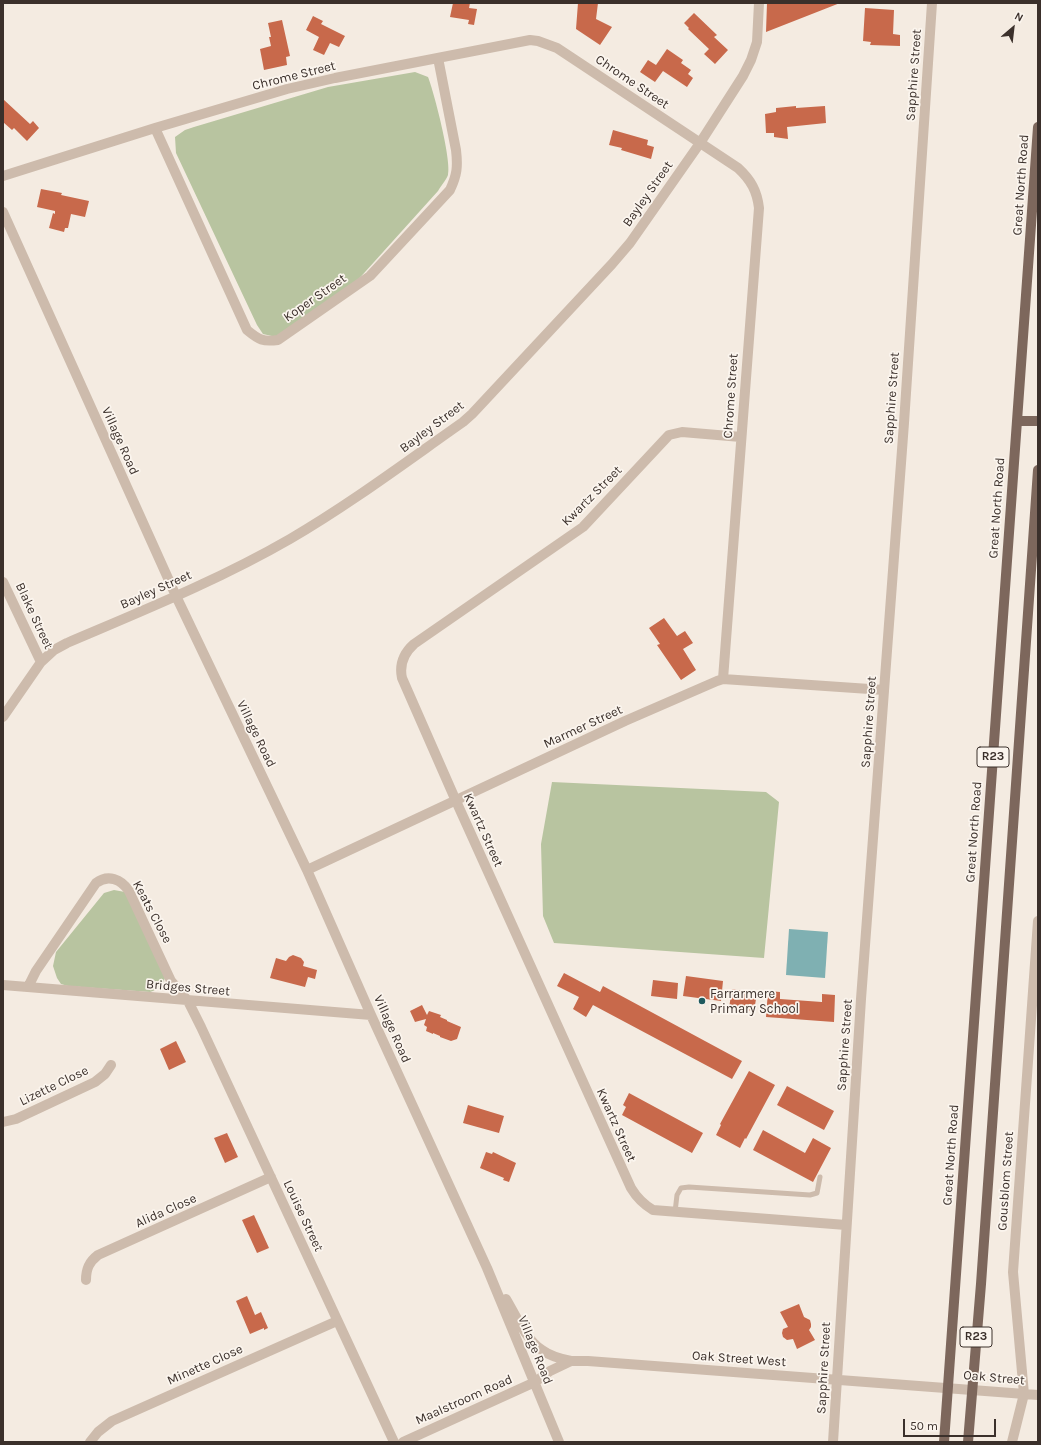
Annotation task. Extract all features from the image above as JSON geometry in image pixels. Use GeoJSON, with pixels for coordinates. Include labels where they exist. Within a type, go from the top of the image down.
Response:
{"type":"FeatureCollection","features":[{"type":"Feature","properties":{"kind":"main road","name":"Great North Road"},"geometry":{"type":"LineString","coordinates":[[944,1442],[1038,127]]}},
{"type":"Feature","properties":{"kind":"main road"},"geometry":{"type":"LineString","coordinates":[[1017,420],[1038,421]]}},
{"type":"Feature","properties":{"kind":"main road","name":"R23"},"geometry":{"type":"LineString","coordinates":[[968,1442],[1038,470]]}},
{"type":"Feature","properties":{"kind":"street","name":"Bayley Street"},"geometry":{"type":"LineString","coordinates":[[3,717],[41,662],[54,650],[245,564],[290,540],[353,499],[463,422],[472,414],[630,243],[700,143],[743,76],[751,60],[757,42],[759,3]]}},
{"type":"Feature","properties":{"kind":"street","name":"Sapphire Street"},"geometry":{"type":"LineString","coordinates":[[833,1442],[860,1006],[884,690],[932,3]]}},
{"type":"Feature","properties":{"kind":"street","name":"Chrome Street"},"geometry":{"type":"LineString","coordinates":[[3,176],[154,128],[287,89],[521,41],[538,41],[557,48],[738,168],[752,184],[758,197],[758,208],[723,679]]}},
{"type":"Feature","properties":{"kind":"street","name":"Koper Street"},"geometry":{"type":"LineString","coordinates":[[154,128],[247,330],[261,341],[278,340],[370,276],[450,190],[456,178],[458,165],[438,58]]}},
{"type":"Feature","properties":{"kind":"street","name":"Village Road"},"geometry":{"type":"LineString","coordinates":[[3,212],[176,596],[307,870],[371,1015],[487,1268],[559,1442]]}},
{"type":"Feature","properties":{"kind":"street","name":"Kwartz Street"},"geometry":{"type":"LineString","coordinates":[[741,437],[682,432],[669,435],[583,527],[409,648],[403,658],[400,671],[456,801],[636,1197],[644,1205],[653,1210],[675,1213],[846,1225]]}},
{"type":"Feature","properties":{"kind":"street","name":"Blake Street"},"geometry":{"type":"LineString","coordinates":[[3,582],[41,662]]}},
{"type":"Feature","properties":{"kind":"street","name":"Marmer Street"},"geometry":{"type":"LineString","coordinates":[[307,870],[625,721],[712,682],[723,679],[884,690]]}},
{"type":"Feature","properties":{"kind":"street","name":"Keats Close"},"geometry":{"type":"LineString","coordinates":[[28,987],[36,971],[96,883],[103,879],[113,879],[122,883],[129,891],[171,981],[188,1001]]}},
{"type":"Feature","properties":{"kind":"street","name":"Gousblom Street"},"geometry":{"type":"LineString","coordinates":[[1012,1442],[1024,1394],[1013,1272],[1038,921]]}},
{"type":"Feature","properties":{"kind":"street","name":"Bridges Street"},"geometry":{"type":"LineString","coordinates":[[3,985],[371,1015]]}},
{"type":"Feature","properties":{"kind":"street","name":"Louise Street"},"geometry":{"type":"LineString","coordinates":[[188,1001],[394,1442]]}},
{"type":"Feature","properties":{"kind":"street","name":"Lizette Close"},"geometry":{"type":"LineString","coordinates":[[3,1122],[16,1119],[95,1082],[105,1074],[111,1065]]}},
{"type":"Feature","properties":{"kind":"street","name":"Alida Close"},"geometry":{"type":"LineString","coordinates":[[86,1280],[88,1266],[92,1260],[98,1256],[271,1177]]}},
{"type":"Feature","properties":{"kind":"street","name":"Village Road"},"geometry":{"type":"LineString","coordinates":[[487,1268],[535,1345],[551,1355],[571,1361]]}},
{"type":"Feature","properties":{"kind":"street","name":"Minette Close"},"geometry":{"type":"LineString","coordinates":[[90,1442],[98,1432],[112,1421],[337,1321]]}},
{"type":"Feature","properties":{"kind":"street","name":"Oak Street West"},"geometry":{"type":"LineString","coordinates":[[535,1382],[550,1371],[571,1361],[588,1361],[948,1387]]}},
{"type":"Feature","properties":{"kind":"street","name":"Maalstroom Road"},"geometry":{"type":"LineString","coordinates":[[403,1442],[535,1382]]}},
{"type":"Feature","properties":{"kind":"street","name":"Oak Street"},"geometry":{"type":"LineString","coordinates":[[948,1387],[1038,1395]]}},
{"type":"Feature","properties":{"kind":"lane"},"geometry":{"type":"LineString","coordinates":[[675,1213],[677,1194],[681,1188],[689,1187],[810,1195],[816,1193],[820,1177]]}},
{"type":"Feature","properties":{"kind":"green space"},"geometry":{"type":"Polygon","coordinates":[[[415,72],[428,77],[434,97],[442,126],[449,167],[446,179],[438,191],[356,282],[276,337],[263,334],[257,325],[176,153],[175,137],[185,130],[194,127],[328,87],[415,72]]]}},
{"type":"Feature","properties":{"kind":"green space"},"geometry":{"type":"Polygon","coordinates":[[[552,782],[766,792],[779,802],[764,958],[554,943],[543,916],[541,844],[552,782]]]}},
{"type":"Feature","properties":{"kind":"green space"},"geometry":{"type":"Polygon","coordinates":[[[114,890],[125,892],[166,974],[161,986],[153,991],[68,986],[61,984],[57,978],[53,966],[56,952],[104,893],[114,890]]]}},
{"type":"Feature","properties":{"kind":"water"},"geometry":{"type":"Polygon","coordinates":[[[789,929],[828,932],[825,978],[786,975],[789,929]]]}},
{"type":"Feature","properties":{"kind":"building"},"geometry":{"type":"Polygon","coordinates":[[[453,3],[470,3],[469,8],[477,9],[474,25],[468,24],[469,20],[450,17],[453,3]]]}},
{"type":"Feature","properties":{"kind":"building"},"geometry":{"type":"Polygon","coordinates":[[[578,3],[598,3],[596,19],[612,27],[600,45],[576,29],[578,3]]]}},
{"type":"Feature","properties":{"kind":"building"},"geometry":{"type":"Polygon","coordinates":[[[767,3],[840,3],[766,32],[767,3]]]}},
{"type":"Feature","properties":{"kind":"building"},"geometry":{"type":"Polygon","coordinates":[[[865,8],[894,10],[893,34],[900,35],[900,46],[870,45],[871,42],[863,41],[865,8]]]}},
{"type":"Feature","properties":{"kind":"building"},"geometry":{"type":"Polygon","coordinates":[[[694,13],[717,35],[714,37],[728,50],[715,64],[704,54],[709,49],[688,29],[689,28],[684,23],[694,13]]]}},
{"type":"Feature","properties":{"kind":"building"},"geometry":{"type":"Polygon","coordinates":[[[313,16],[323,21],[321,24],[345,36],[339,47],[330,43],[324,55],[313,50],[319,37],[306,30],[313,16]]]}},
{"type":"Feature","properties":{"kind":"building"},"geometry":{"type":"Polygon","coordinates":[[[282,20],[290,56],[286,57],[287,65],[264,70],[260,49],[271,46],[268,23],[282,20]]]}},
{"type":"Feature","properties":{"kind":"building"},"geometry":{"type":"Polygon","coordinates":[[[667,49],[683,60],[681,63],[691,70],[688,74],[693,78],[687,87],[663,71],[655,82],[640,72],[648,60],[656,65],[667,49]]]}},
{"type":"Feature","properties":{"kind":"building"},"geometry":{"type":"Polygon","coordinates":[[[3,99],[30,124],[33,121],[39,128],[27,141],[14,128],[12,130],[3,122],[3,99]]]}},
{"type":"Feature","properties":{"kind":"building"},"geometry":{"type":"Polygon","coordinates":[[[796,106],[796,108],[825,106],[826,123],[787,127],[788,139],[774,137],[774,133],[766,133],[765,114],[776,112],[776,108],[796,106]]]}},
{"type":"Feature","properties":{"kind":"building"},"geometry":{"type":"Polygon","coordinates":[[[613,130],[648,140],[647,145],[654,147],[651,159],[621,150],[622,148],[609,145],[613,130]]]}},
{"type":"Feature","properties":{"kind":"building"},"geometry":{"type":"Polygon","coordinates":[[[41,189],[62,193],[61,195],[89,201],[85,217],[71,214],[68,228],[65,228],[64,232],[49,228],[53,213],[55,214],[55,211],[37,207],[41,189]]]}},
{"type":"Feature","properties":{"kind":"building"},"geometry":{"type":"Polygon","coordinates":[[[664,618],[677,636],[685,631],[693,643],[683,649],[696,670],[681,680],[657,645],[660,644],[649,628],[664,618]]]}},
{"type":"Feature","properties":{"kind":"building"},"geometry":{"type":"Polygon","coordinates":[[[293,955],[301,958],[304,962],[303,966],[317,970],[315,979],[308,977],[305,987],[270,978],[276,958],[286,961],[293,955]]]}},
{"type":"Feature","properties":{"kind":"building"},"geometry":{"type":"Polygon","coordinates":[[[564,973],[600,992],[603,986],[742,1061],[732,1079],[593,1005],[586,1017],[573,1009],[579,997],[557,986],[564,973]]]}},
{"type":"Feature","properties":{"kind":"building"},"geometry":{"type":"Polygon","coordinates":[[[686,976],[723,981],[721,1001],[683,996],[686,976]]]}},
{"type":"Feature","properties":{"kind":"building"},"geometry":{"type":"Polygon","coordinates":[[[653,980],[678,983],[677,999],[651,996],[653,980]]]}},
{"type":"Feature","properties":{"kind":"building"},"geometry":{"type":"Polygon","coordinates":[[[732,989],[757,993],[754,1011],[729,1008],[732,989]]]}},
{"type":"Feature","properties":{"kind":"building"},"geometry":{"type":"Polygon","coordinates":[[[768,991],[780,992],[780,999],[822,1002],[822,994],[835,995],[834,1022],[766,1017],[768,991]]]}},
{"type":"Feature","properties":{"kind":"building"},"geometry":{"type":"Polygon","coordinates":[[[422,1005],[427,1015],[429,1011],[441,1015],[440,1017],[461,1027],[457,1039],[451,1041],[426,1031],[427,1027],[424,1025],[426,1019],[415,1022],[410,1011],[422,1005]]]}},
{"type":"Feature","properties":{"kind":"building"},"geometry":{"type":"Polygon","coordinates":[[[176,1041],[186,1062],[169,1070],[160,1049],[176,1041]]]}},
{"type":"Feature","properties":{"kind":"building"},"geometry":{"type":"Polygon","coordinates":[[[749,1071],[775,1085],[740,1148],[716,1135],[721,1125],[720,1124],[749,1071]]]}},
{"type":"Feature","properties":{"kind":"building"},"geometry":{"type":"Polygon","coordinates":[[[787,1086],[834,1111],[824,1130],[777,1105],[787,1086]]]}},
{"type":"Feature","properties":{"kind":"building"},"geometry":{"type":"Polygon","coordinates":[[[629,1093],[703,1133],[692,1153],[622,1115],[626,1107],[623,1105],[629,1093]]]}},
{"type":"Feature","properties":{"kind":"building"},"geometry":{"type":"Polygon","coordinates":[[[468,1105],[504,1116],[499,1133],[463,1123],[468,1105]]]}},
{"type":"Feature","properties":{"kind":"building"},"geometry":{"type":"Polygon","coordinates":[[[763,1130],[805,1153],[813,1138],[831,1148],[813,1182],[753,1150],[763,1130]]]}},
{"type":"Feature","properties":{"kind":"building"},"geometry":{"type":"Polygon","coordinates":[[[227,1133],[238,1157],[225,1163],[214,1138],[227,1133]]]}},
{"type":"Feature","properties":{"kind":"building"},"geometry":{"type":"Polygon","coordinates":[[[486,1152],[492,1154],[493,1152],[516,1163],[509,1182],[503,1180],[504,1178],[480,1168],[486,1152]]]}},
{"type":"Feature","properties":{"kind":"building"},"geometry":{"type":"Polygon","coordinates":[[[254,1215],[269,1248],[257,1253],[242,1220],[254,1215]]]}},
{"type":"Feature","properties":{"kind":"building"},"geometry":{"type":"Polygon","coordinates":[[[247,1296],[255,1315],[261,1312],[268,1328],[264,1330],[264,1328],[250,1334],[236,1301],[247,1296]]]}},
{"type":"Feature","properties":{"kind":"building"},"geometry":{"type":"Polygon","coordinates":[[[799,1304],[804,1317],[810,1320],[811,1327],[809,1330],[815,1340],[797,1349],[793,1339],[787,1340],[783,1337],[783,1329],[788,1327],[780,1312],[799,1304]]]}},
{"type":"Feature","properties":{"kind":"place","name":"Farrarmere Primary School"},"geometry":{"type":"Point","coordinates":[702,1001]}}]}
